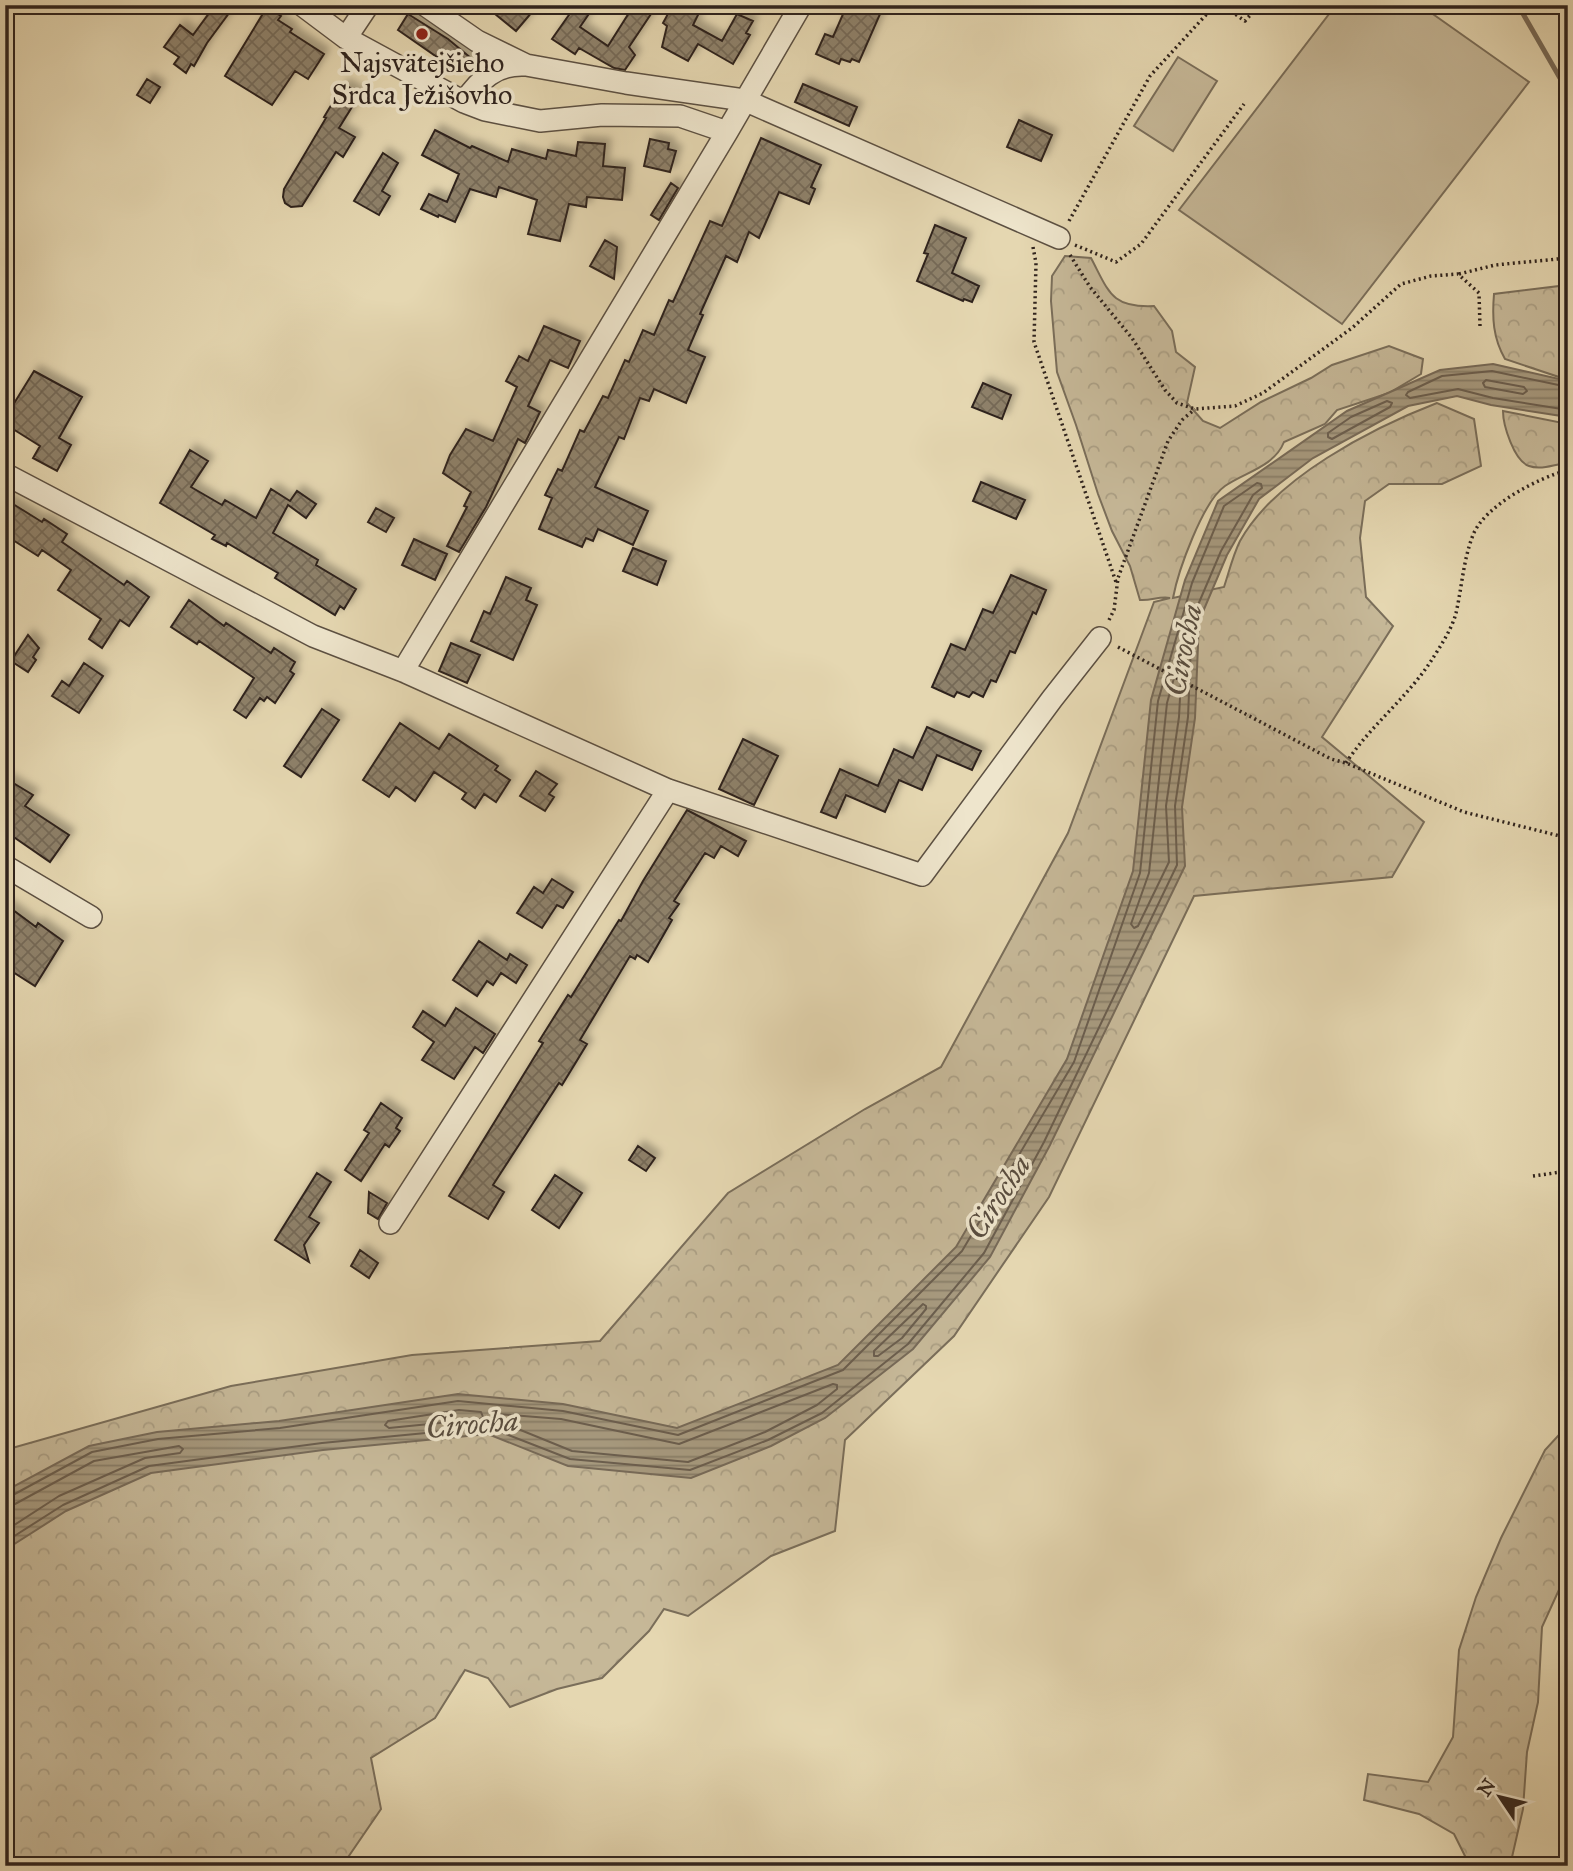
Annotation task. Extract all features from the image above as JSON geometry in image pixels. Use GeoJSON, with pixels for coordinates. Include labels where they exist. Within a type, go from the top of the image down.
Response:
{"type":"FeatureCollection","features":[{"type":"Feature","properties":{"kind":"street"},"geometry":{"type":"LineString","coordinates":[[302,5],[346,38],[464,102],[485,110],[540,121],[602,115],[680,116],[727,132]]}},
{"type":"Feature","properties":{"kind":"street"},"geometry":{"type":"LineString","coordinates":[[346,38],[368,5]]}},
{"type":"Feature","properties":{"kind":"street"},"geometry":{"type":"LineString","coordinates":[[425,5],[477,41],[526,65]]}},
{"type":"Feature","properties":{"kind":"street"},"geometry":{"type":"LineString","coordinates":[[403,671],[801,5]]}},
{"type":"Feature","properties":{"kind":"street"},"geometry":{"type":"LineString","coordinates":[[464,102],[475,87],[500,67],[511,64],[744,100],[1059,238]]}},
{"type":"Feature","properties":{"kind":"street"},"geometry":{"type":"LineString","coordinates":[[5,474],[313,636],[403,671],[668,790],[922,875],[1100,638]]}},
{"type":"Feature","properties":{"kind":"street"},"geometry":{"type":"LineString","coordinates":[[390,1223],[668,790]]}},
{"type":"Feature","properties":{"kind":"street"},"geometry":{"type":"LineString","coordinates":[[5,866],[91,918]]}},
{"type":"Feature","properties":{"kind":"path"},"geometry":{"type":"LineString","coordinates":[[1059,238],[1150,76],[1215,5]]}},
{"type":"Feature","properties":{"kind":"path"},"geometry":{"type":"LineString","coordinates":[[1223,5],[1245,21],[1259,5]]}},
{"type":"Feature","properties":{"kind":"path"},"geometry":{"type":"LineString","coordinates":[[1059,238],[1115,262],[1141,244],[1244,104]]}},
{"type":"Feature","properties":{"kind":"path"},"geometry":{"type":"LineString","coordinates":[[1028,225],[1036,263],[1034,342],[1117,585]]}},
{"type":"Feature","properties":{"kind":"path"},"geometry":{"type":"LineString","coordinates":[[1059,238],[1090,287],[1132,338],[1165,390],[1177,403],[1195,409],[1235,406],[1263,393],[1352,328],[1401,284],[1494,265],[1568,258]]}},
{"type":"Feature","properties":{"kind":"path"},"geometry":{"type":"LineString","coordinates":[[1458,274],[1479,293],[1480,326]]}},
{"type":"Feature","properties":{"kind":"path"},"geometry":{"type":"LineString","coordinates":[[1100,638],[1114,610],[1118,578],[1168,441],[1182,420],[1195,409]]}},
{"type":"Feature","properties":{"kind":"path"},"geometry":{"type":"LineString","coordinates":[[1346,763],[1380,720],[1418,681],[1433,658],[1455,616],[1462,571],[1474,532],[1496,506],[1554,474],[1568,470]]}},
{"type":"Feature","properties":{"kind":"path"},"geometry":{"type":"LineString","coordinates":[[1123,650],[1317,754],[1346,763],[1464,812],[1568,838]]}},
{"type":"Feature","properties":{"kind":"path"},"geometry":{"type":"LineString","coordinates":[[1534,1176],[1568,1171]]}},
{"type":"Feature","properties":{"kind":"green space"},"geometry":{"type":"Polygon","coordinates":[[[1336,5],[1420,5],[1529,82],[1342,324],[1179,210],[1336,5]]]}},
{"type":"Feature","properties":{"kind":"green space"},"geometry":{"type":"Polygon","coordinates":[[[1178,57],[1217,81],[1173,151],[1134,126],[1178,57]]]}},
{"type":"Feature","properties":{"kind":"green space"},"geometry":{"type":"Polygon","coordinates":[[[1065,256],[1091,258],[1108,289],[1120,301],[1154,306],[1172,331],[1176,352],[1195,367],[1187,403],[1203,421],[1220,428],[1261,402],[1332,365],[1389,346],[1423,359],[1421,374],[1389,393],[1337,410],[1325,424],[1284,442],[1266,463],[1225,486],[1208,506],[1200,521],[1180,571],[1173,598],[1224,587],[1240,541],[1256,518],[1276,496],[1301,476],[1355,441],[1437,403],[1474,419],[1481,466],[1442,484],[1389,484],[1365,501],[1360,538],[1366,597],[1393,626],[1322,737],[1424,822],[1392,877],[1194,896],[1049,1197],[954,1336],[845,1440],[835,1531],[771,1556],[688,1616],[664,1609],[649,1631],[602,1678],[557,1689],[510,1707],[488,1678],[465,1670],[435,1718],[371,1758],[381,1809],[342,1866],[5,1866],[5,1450],[231,1386],[412,1355],[600,1341],[728,1193],[865,1109],[941,1067],[1068,833],[1154,602],[1170,598],[1140,600],[1130,566],[1112,531],[1098,494],[1057,372],[1051,301],[1052,276],[1065,256]]]}},
{"type":"Feature","properties":{"kind":"green space"},"geometry":{"type":"Polygon","coordinates":[[[1568,285],[1568,380],[1505,359],[1494,328],[1494,294],[1568,285]]]}},
{"type":"Feature","properties":{"kind":"green space"},"geometry":{"type":"Polygon","coordinates":[[[1503,411],[1568,424],[1568,462],[1548,467],[1529,466],[1524,463],[1510,442],[1503,411]]]}},
{"type":"Feature","properties":{"kind":"green space"},"geometry":{"type":"Polygon","coordinates":[[[1568,1425],[1568,1570],[1542,1627],[1538,1702],[1527,1752],[1523,1809],[1510,1866],[1470,1866],[1454,1834],[1419,1814],[1364,1800],[1368,1774],[1428,1782],[1453,1737],[1459,1650],[1476,1597],[1501,1538],[1545,1450],[1568,1425]]]}},
{"type":"Feature","properties":{"kind":"water","name":"Cirocha"},"geometry":{"type":"Polygon","coordinates":[[[1493,364],[1568,381],[1568,417],[1491,405],[1457,396],[1408,406],[1313,458],[1259,499],[1227,555],[1199,621],[1195,718],[1182,807],[1185,866],[1050,1145],[990,1257],[913,1349],[825,1418],[771,1446],[691,1478],[568,1466],[488,1434],[323,1450],[151,1473],[66,1511],[5,1550],[5,1491],[89,1446],[157,1432],[279,1421],[458,1394],[563,1404],[677,1428],[838,1365],[956,1247],[1067,1059],[1133,871],[1151,700],[1185,580],[1218,501],[1347,411],[1440,370],[1493,364]]]}},
{"type":"Feature","properties":{"kind":"building"},"geometry":{"type":"Polygon","coordinates":[[[215,5],[235,5],[194,66],[191,64],[186,73],[174,64],[179,57],[164,47],[180,25],[193,35],[215,5]]]}},
{"type":"Feature","properties":{"kind":"building"},"geometry":{"type":"Polygon","coordinates":[[[484,5],[538,5],[516,31],[484,5]]]}},
{"type":"Feature","properties":{"kind":"building"},"geometry":{"type":"Polygon","coordinates":[[[576,5],[595,5],[580,27],[608,46],[634,5],[657,5],[629,47],[635,55],[625,70],[614,68],[579,48],[575,54],[552,39],[576,5]]]}},
{"type":"Feature","properties":{"kind":"building"},"geometry":{"type":"Polygon","coordinates":[[[673,5],[690,5],[700,11],[693,25],[722,41],[737,14],[753,21],[746,33],[750,35],[733,64],[698,44],[688,61],[662,47],[667,26],[663,23],[669,12],[671,13],[673,5]]]}},
{"type":"Feature","properties":{"kind":"building"},"geometry":{"type":"Polygon","coordinates":[[[847,5],[884,5],[859,62],[841,59],[839,64],[816,54],[825,34],[833,37],[847,5]]]}},
{"type":"Feature","properties":{"kind":"building"},"geometry":{"type":"Polygon","coordinates":[[[267,7],[281,16],[278,20],[292,29],[290,32],[324,54],[308,79],[295,71],[272,105],[225,76],[267,7]]]}},
{"type":"Feature","properties":{"kind":"building","name":"Najsvätejšieho Srdca Ježišovho"},"geometry":{"type":"Polygon","coordinates":[[[408,14],[448,39],[472,59],[463,72],[398,30],[408,14]]]}},
{"type":"Feature","properties":{"kind":"building"},"geometry":{"type":"Polygon","coordinates":[[[147,79],[160,87],[150,103],[137,95],[147,79]]]}},
{"type":"Feature","properties":{"kind":"building"},"geometry":{"type":"Polygon","coordinates":[[[344,84],[360,94],[339,128],[355,137],[343,157],[336,152],[302,206],[291,207],[285,203],[284,189],[344,84]]]}},
{"type":"Feature","properties":{"kind":"building"},"geometry":{"type":"Polygon","coordinates":[[[803,84],[857,107],[849,126],[795,102],[803,84]]]}},
{"type":"Feature","properties":{"kind":"building"},"geometry":{"type":"Polygon","coordinates":[[[1019,120],[1052,135],[1041,161],[1007,147],[1019,120]]]}},
{"type":"Feature","properties":{"kind":"building"},"geometry":{"type":"Polygon","coordinates":[[[435,130],[470,148],[472,146],[508,162],[512,149],[546,159],[548,150],[576,156],[578,142],[605,144],[603,166],[625,168],[622,200],[587,197],[586,207],[569,204],[560,241],[528,234],[537,200],[499,187],[496,197],[470,189],[455,222],[439,215],[438,217],[421,209],[429,194],[447,202],[459,174],[422,155],[435,130]]]}},
{"type":"Feature","properties":{"kind":"building"},"geometry":{"type":"Polygon","coordinates":[[[761,138],[821,165],[811,187],[815,189],[809,204],[779,192],[759,238],[749,232],[737,262],[726,256],[700,314],[703,315],[688,350],[705,357],[686,403],[654,389],[649,401],[640,398],[624,439],[619,437],[595,487],[648,511],[633,545],[598,529],[593,541],[586,538],[582,547],[539,529],[552,498],[545,495],[558,469],[562,471],[580,430],[584,432],[603,396],[608,398],[625,360],[629,362],[643,330],[654,335],[669,300],[673,302],[710,221],[722,226],[761,138]]]}},
{"type":"Feature","properties":{"kind":"building"},"geometry":{"type":"Polygon","coordinates":[[[650,139],[669,143],[668,149],[676,151],[670,172],[644,166],[650,139]]]}},
{"type":"Feature","properties":{"kind":"building"},"geometry":{"type":"Polygon","coordinates":[[[383,153],[398,163],[382,191],[390,196],[379,215],[354,201],[383,153]]]}},
{"type":"Feature","properties":{"kind":"building"},"geometry":{"type":"Polygon","coordinates":[[[671,183],[678,188],[659,220],[651,215],[671,183]]]}},
{"type":"Feature","properties":{"kind":"building"},"geometry":{"type":"Polygon","coordinates":[[[935,225],[966,238],[952,273],[979,286],[972,302],[963,301],[917,281],[928,254],[924,253],[935,225]]]}},
{"type":"Feature","properties":{"kind":"building"},"geometry":{"type":"Polygon","coordinates":[[[605,240],[617,247],[614,279],[590,266],[605,240]]]}},
{"type":"Feature","properties":{"kind":"building"},"geometry":{"type":"Polygon","coordinates":[[[544,326],[580,341],[568,368],[550,360],[528,406],[540,412],[525,443],[518,439],[486,507],[459,552],[447,546],[467,507],[464,506],[471,492],[443,473],[450,455],[466,429],[493,441],[517,387],[506,381],[519,356],[528,361],[544,326]]]}},
{"type":"Feature","properties":{"kind":"building"},"geometry":{"type":"Polygon","coordinates":[[[34,371],[82,397],[59,438],[71,445],[57,471],[33,458],[40,446],[5,424],[5,418],[34,371]]]}},
{"type":"Feature","properties":{"kind":"building"},"geometry":{"type":"Polygon","coordinates":[[[983,383],[1011,395],[1002,419],[972,407],[983,383]]]}},
{"type":"Feature","properties":{"kind":"building"},"geometry":{"type":"Polygon","coordinates":[[[190,450],[208,461],[191,487],[222,505],[225,500],[256,518],[271,489],[290,501],[297,491],[316,504],[306,518],[288,505],[273,533],[318,560],[316,565],[356,589],[344,609],[340,606],[335,615],[275,578],[278,573],[227,543],[226,546],[212,539],[215,535],[160,503],[190,450]]]}},
{"type":"Feature","properties":{"kind":"building"},"geometry":{"type":"Polygon","coordinates":[[[981,482],[1025,500],[1016,519],[973,501],[981,482]]]}},
{"type":"Feature","properties":{"kind":"building"},"geometry":{"type":"Polygon","coordinates":[[[5,499],[67,534],[62,542],[124,585],[127,581],[149,597],[129,626],[120,620],[102,648],[89,639],[101,619],[58,590],[71,570],[42,550],[38,556],[5,535],[5,499]]]}},
{"type":"Feature","properties":{"kind":"building"},"geometry":{"type":"Polygon","coordinates":[[[376,508],[394,518],[386,532],[368,522],[376,508]]]}},
{"type":"Feature","properties":{"kind":"building"},"geometry":{"type":"Polygon","coordinates":[[[414,539],[447,554],[435,580],[402,565],[414,539]]]}},
{"type":"Feature","properties":{"kind":"building"},"geometry":{"type":"Polygon","coordinates":[[[633,548],[666,561],[657,585],[623,571],[633,548]]]}},
{"type":"Feature","properties":{"kind":"building"},"geometry":{"type":"Polygon","coordinates":[[[1011,575],[1046,590],[1015,653],[1010,651],[996,682],[991,680],[983,697],[973,692],[969,697],[957,692],[954,697],[932,687],[951,644],[965,650],[983,609],[993,613],[1011,575]]]}},
{"type":"Feature","properties":{"kind":"building"},"geometry":{"type":"Polygon","coordinates":[[[506,577],[531,588],[526,600],[537,605],[513,660],[471,641],[484,611],[490,614],[506,577]]]}},
{"type":"Feature","properties":{"kind":"building"},"geometry":{"type":"Polygon","coordinates":[[[189,600],[224,626],[226,623],[271,653],[274,648],[295,662],[290,671],[294,674],[275,703],[267,697],[264,701],[260,698],[246,718],[234,710],[254,678],[199,641],[197,644],[171,627],[189,600]]]}},
{"type":"Feature","properties":{"kind":"building"},"geometry":{"type":"Polygon","coordinates":[[[28,635],[39,648],[33,657],[36,660],[28,672],[11,661],[28,635]]]}},
{"type":"Feature","properties":{"kind":"building"},"geometry":{"type":"Polygon","coordinates":[[[451,643],[480,655],[467,683],[439,671],[451,643]]]}},
{"type":"Feature","properties":{"kind":"building"},"geometry":{"type":"Polygon","coordinates":[[[84,663],[103,676],[79,713],[52,696],[62,681],[69,686],[84,663]]]}},
{"type":"Feature","properties":{"kind":"building"},"geometry":{"type":"Polygon","coordinates":[[[322,709],[339,720],[301,777],[284,766],[322,709]]]}},
{"type":"Feature","properties":{"kind":"building"},"geometry":{"type":"Polygon","coordinates":[[[400,723],[439,749],[449,734],[498,766],[495,770],[510,780],[496,802],[484,794],[475,808],[462,799],[466,793],[434,772],[415,801],[396,787],[389,797],[363,780],[400,723]]]}},
{"type":"Feature","properties":{"kind":"building"},"geometry":{"type":"Polygon","coordinates":[[[927,727],[981,751],[972,770],[937,755],[922,790],[899,780],[885,812],[846,795],[836,818],[821,812],[840,769],[878,786],[894,749],[913,758],[927,727]]]}},
{"type":"Feature","properties":{"kind":"building"},"geometry":{"type":"Polygon","coordinates":[[[743,739],[778,756],[754,805],[719,789],[743,739]]]}},
{"type":"Feature","properties":{"kind":"building"},"geometry":{"type":"Polygon","coordinates":[[[536,771],[557,784],[549,794],[554,797],[545,811],[520,796],[536,771]]]}},
{"type":"Feature","properties":{"kind":"building"},"geometry":{"type":"Polygon","coordinates":[[[5,778],[33,795],[25,806],[69,835],[50,862],[5,831],[5,778]]]}},
{"type":"Feature","properties":{"kind":"building"},"geometry":{"type":"Polygon","coordinates":[[[687,810],[746,841],[738,856],[721,846],[714,858],[705,853],[674,901],[679,904],[669,918],[672,920],[648,962],[637,955],[635,959],[630,956],[580,1040],[587,1044],[493,1185],[504,1192],[488,1219],[449,1196],[543,1043],[539,1041],[568,995],[571,997],[619,920],[621,921],[687,810]]]}},
{"type":"Feature","properties":{"kind":"building"},"geometry":{"type":"Polygon","coordinates":[[[552,879],[573,892],[563,908],[557,905],[542,928],[517,913],[534,887],[543,893],[552,879]]]}},
{"type":"Feature","properties":{"kind":"building"},"geometry":{"type":"Polygon","coordinates":[[[5,904],[36,927],[38,923],[63,941],[35,986],[5,967],[5,904]]]}},
{"type":"Feature","properties":{"kind":"building"},"geometry":{"type":"Polygon","coordinates":[[[479,941],[507,960],[510,954],[527,965],[516,983],[501,973],[493,985],[487,981],[477,996],[453,980],[479,941]]]}},
{"type":"Feature","properties":{"kind":"building"},"geometry":{"type":"Polygon","coordinates":[[[456,1008],[495,1034],[483,1053],[475,1047],[454,1079],[422,1060],[434,1042],[413,1027],[423,1011],[445,1026],[456,1008]]]}},
{"type":"Feature","properties":{"kind":"building"},"geometry":{"type":"Polygon","coordinates":[[[381,1103],[402,1118],[396,1128],[400,1131],[389,1147],[385,1144],[361,1181],[345,1170],[369,1133],[364,1130],[381,1103]]]}},
{"type":"Feature","properties":{"kind":"building"},"geometry":{"type":"Polygon","coordinates":[[[638,1146],[655,1158],[646,1171],[629,1160],[638,1146]]]}},
{"type":"Feature","properties":{"kind":"building"},"geometry":{"type":"Polygon","coordinates":[[[317,1173],[331,1182],[309,1217],[319,1223],[304,1245],[309,1262],[275,1240],[317,1173]]]}},
{"type":"Feature","properties":{"kind":"building"},"geometry":{"type":"Polygon","coordinates":[[[555,1175],[582,1193],[559,1228],[532,1210],[555,1175]]]}},
{"type":"Feature","properties":{"kind":"building"},"geometry":{"type":"Polygon","coordinates":[[[369,1192],[387,1203],[378,1219],[368,1213],[369,1192]]]}},
{"type":"Feature","properties":{"kind":"building"},"geometry":{"type":"Polygon","coordinates":[[[360,1250],[378,1263],[369,1278],[351,1266],[360,1250]]]}},
{"type":"Feature","properties":{"kind":"waterway"},"geometry":{"type":"LineString","coordinates":[[1518,5],[1568,92]]}},
{"type":"Feature","properties":{"kind":"place","name":"Najsvätejšieho Srdca Ježišovho"},"geometry":{"type":"Point","coordinates":[422,34]}}]}
